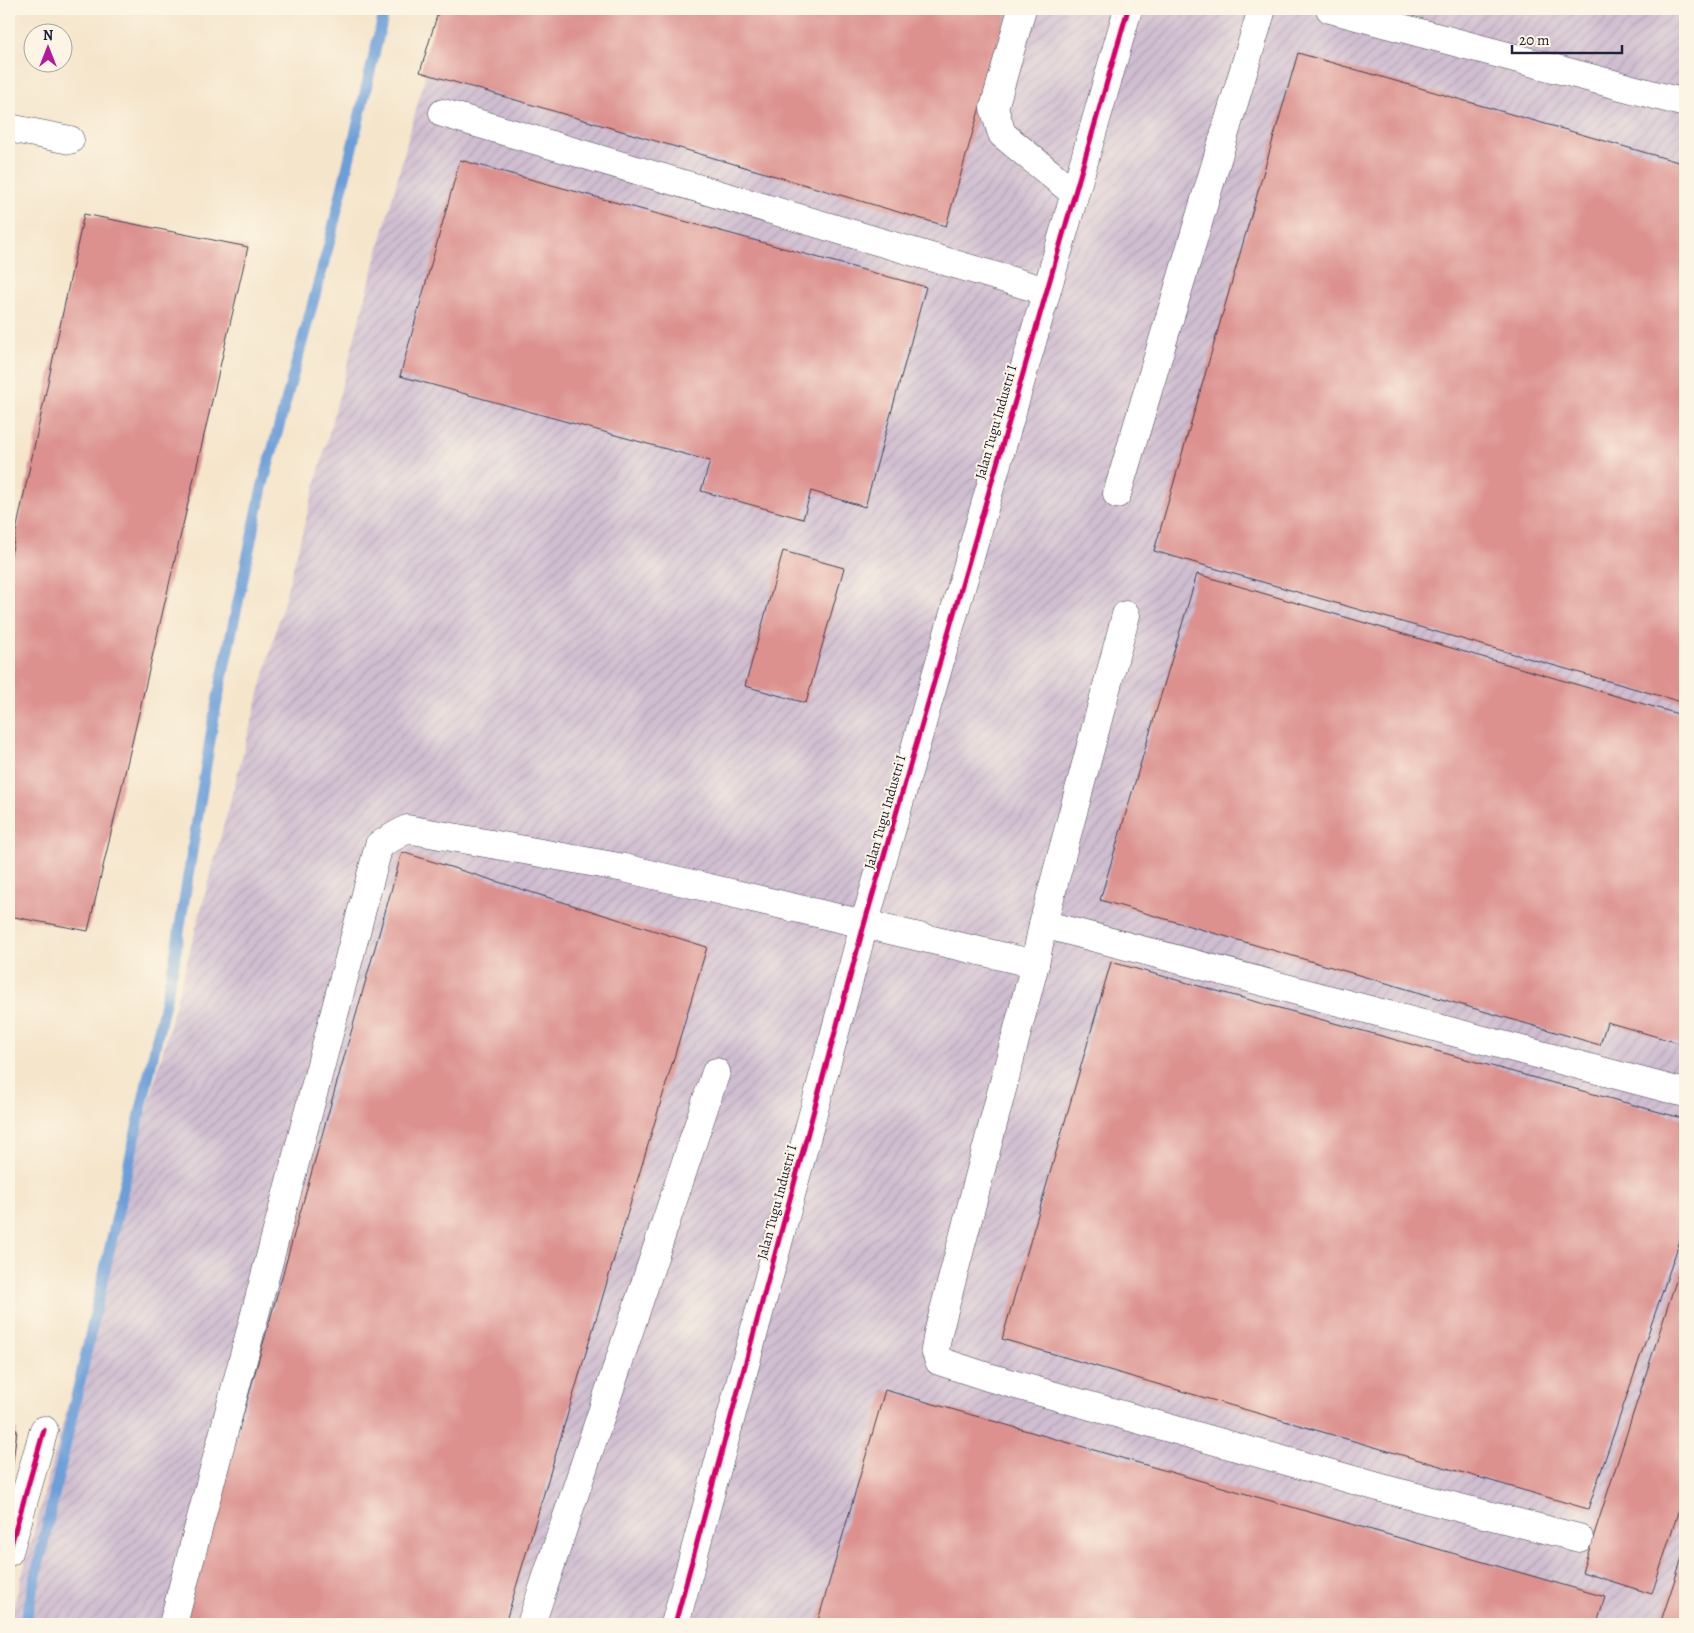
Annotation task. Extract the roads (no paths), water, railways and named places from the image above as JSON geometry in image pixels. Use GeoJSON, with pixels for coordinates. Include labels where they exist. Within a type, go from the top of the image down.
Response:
{"type":"FeatureCollection","features":[{"type":"Feature","properties":{"kind":"street"},"geometry":{"type":"LineString","coordinates":[[1022,9],[994,108],[1002,134],[1074,193]]}},
{"type":"Feature","properties":{"kind":"street","name":"Jalan Tugu Industri I"},"geometry":{"type":"LineString","coordinates":[[675,1624],[864,925],[1128,9]]}},
{"type":"Feature","properties":{"kind":"street"},"geometry":{"type":"LineString","coordinates":[[1117,494],[1262,9]]}},
{"type":"Feature","properties":{"kind":"street"},"geometry":{"type":"LineString","coordinates":[[1330,9],[1685,103]]}},
{"type":"Feature","properties":{"kind":"street"},"geometry":{"type":"LineString","coordinates":[[443,113],[1046,291]]}},
{"type":"Feature","properties":{"kind":"street"},"geometry":{"type":"LineString","coordinates":[[9,128],[70,140]]}},
{"type":"Feature","properties":{"kind":"street"},"geometry":{"type":"LineString","coordinates":[[1126,615],[1043,924],[1035,964],[938,1333],[935,1350],[940,1361],[997,1380],[1389,1490],[1579,1538]]}},
{"type":"Feature","properties":{"kind":"street"},"geometry":{"type":"LineString","coordinates":[[173,1624],[379,845],[407,828],[624,868],[1035,964]]}},
{"type":"Feature","properties":{"kind":"street"},"geometry":{"type":"LineString","coordinates":[[1043,924],[1685,1093]]}},
{"type":"Feature","properties":{"kind":"street"},"geometry":{"type":"LineString","coordinates":[[531,1624],[716,1072]]}},
{"type":"Feature","properties":{"kind":"street"},"geometry":{"type":"LineString","coordinates":[[9,1552],[44,1430]]}},
{"type":"Feature","properties":{"kind":"waterway"},"geometry":{"type":"LineString","coordinates":[[25,1624],[174,963],[214,716],[262,488],[329,244],[385,9]]}}]}
